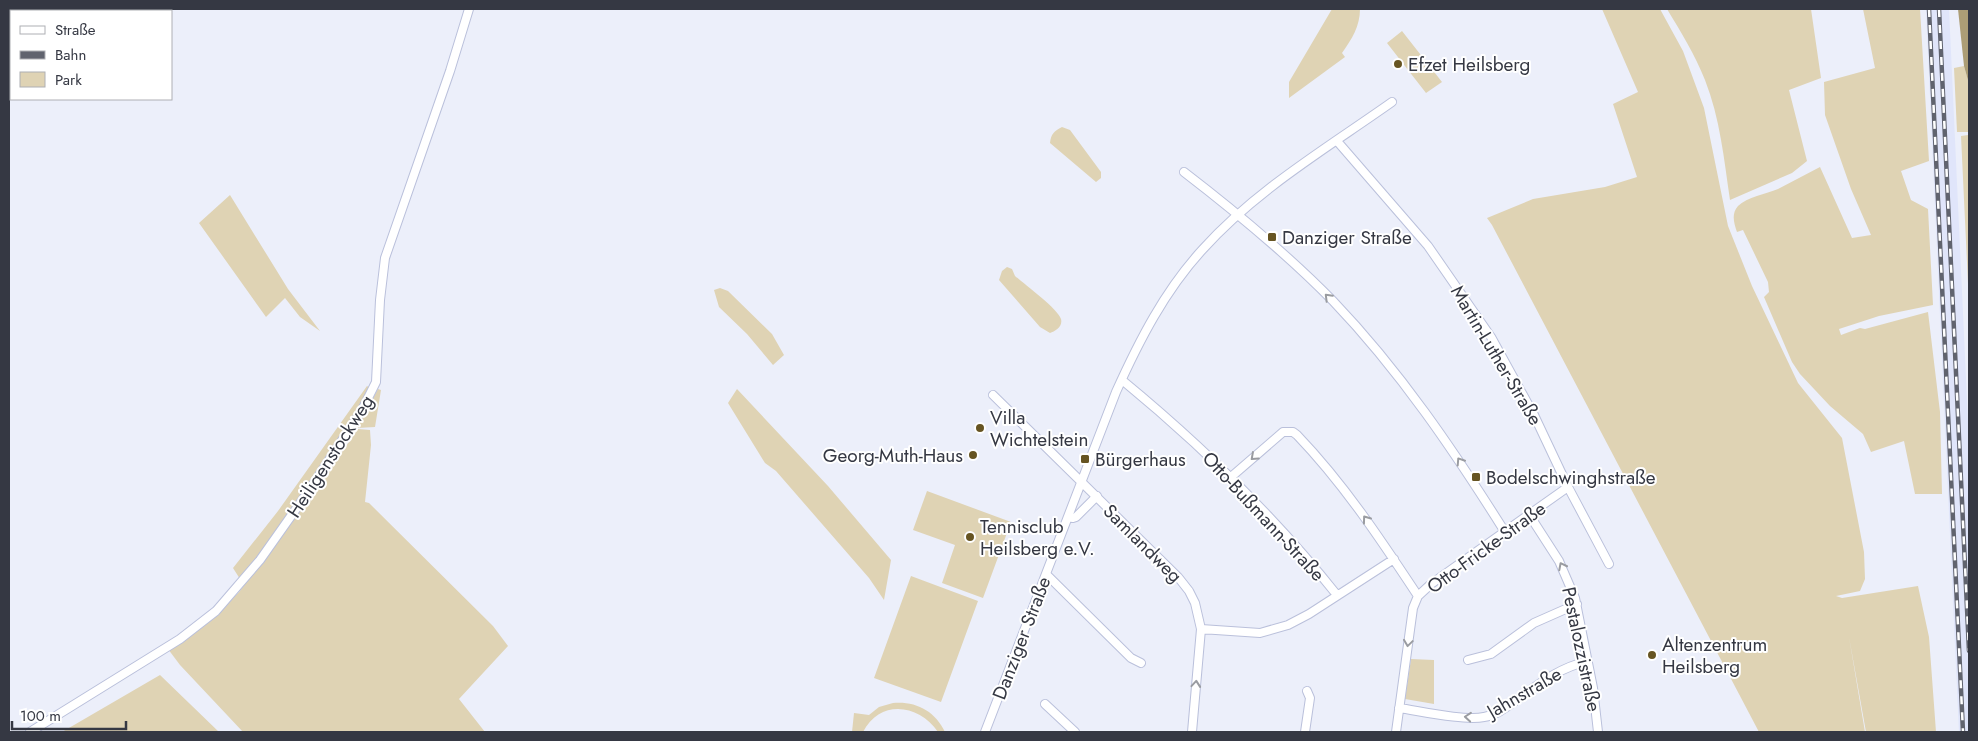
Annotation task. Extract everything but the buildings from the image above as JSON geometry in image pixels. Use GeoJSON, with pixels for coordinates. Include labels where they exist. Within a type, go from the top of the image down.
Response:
{"type":"FeatureCollection","features":[{"type":"Feature","properties":{"kind":"street","name":"Heiligenstockweg"},"geometry":{"type":"LineString","coordinates":[[30,732],[180,639],[216,611],[260,560],[362,410],[376,382],[380,300],[385,258],[447,80],[469,9]]}},
{"type":"Feature","properties":{"kind":"street","name":"Danziger Straße"},"geometry":{"type":"LineString","coordinates":[[985,732],[1122,380],[1143,338],[1177,282],[1202,249],[1238,214],[1276,184],[1392,102]]}},
{"type":"Feature","properties":{"kind":"street","name":"Martin-Luther-Straße"},"geometry":{"type":"LineString","coordinates":[[1337,141],[1420,236],[1475,312],[1519,386],[1568,487],[1609,564]]}},
{"type":"Feature","properties":{"kind":"street"},"geometry":{"type":"LineString","coordinates":[[1184,172],[1238,214],[1318,287],[1371,344],[1445,438],[1505,532]]}},
{"type":"Feature","properties":{"kind":"street","name":"Otto-Bußmann-Straße"},"geometry":{"type":"LineString","coordinates":[[1122,380],[1172,422],[1231,477],[1306,556],[1337,595]]}},
{"type":"Feature","properties":{"kind":"street","name":"Samlandweg"},"geometry":{"type":"LineString","coordinates":[[993,395],[1082,481],[1184,585],[1196,607],[1201,629],[1192,732]]}},
{"type":"Feature","properties":{"kind":"street"},"geometry":{"type":"LineString","coordinates":[[1231,477],[1278,435],[1283,432],[1293,432],[1336,478],[1418,596]]}},
{"type":"Feature","properties":{"kind":"street","name":"Otto-Fricke-Straße"},"geometry":{"type":"LineString","coordinates":[[1396,732],[1413,608],[1418,596],[1431,584],[1530,516],[1568,487]]}},
{"type":"Feature","properties":{"kind":"street"},"geometry":{"type":"LineString","coordinates":[[1068,517],[1076,517],[1097,496]]}},
{"type":"Feature","properties":{"kind":"street","name":"Pestalozzistraße"},"geometry":{"type":"LineString","coordinates":[[1530,516],[1559,561],[1577,604],[1588,661],[1598,732]]}},
{"type":"Feature","properties":{"kind":"street"},"geometry":{"type":"LineString","coordinates":[[1201,629],[1248,633],[1266,632],[1299,620],[1394,559]]}},
{"type":"Feature","properties":{"kind":"street"},"geometry":{"type":"LineString","coordinates":[[1046,574],[1130,658],[1141,663]]}},
{"type":"Feature","properties":{"kind":"street"},"geometry":{"type":"LineString","coordinates":[[1468,660],[1491,654],[1540,620],[1577,604]]}},
{"type":"Feature","properties":{"kind":"street","name":"Jahnstraße"},"geometry":{"type":"LineString","coordinates":[[1399,708],[1467,718],[1484,717],[1501,710],[1557,672],[1588,661]]}},
{"type":"Feature","properties":{"kind":"street"},"geometry":{"type":"LineString","coordinates":[[1305,732],[1310,698],[1307,691]]}},
{"type":"Feature","properties":{"kind":"street"},"geometry":{"type":"LineString","coordinates":[[1045,704],[1075,732]]}},
{"type":"Feature","properties":{"kind":"shaded area"},"geometry":{"type":"Polygon","coordinates":[[[1926,9],[1949,9],[1969,444],[1969,732],[1959,732],[1926,9]]]}},
{"type":"Feature","properties":{"kind":"shaded area"},"geometry":{"type":"Polygon","coordinates":[[[1958,9],[1969,9],[1969,84],[1964,66],[1958,9]]]}},
{"type":"Feature","properties":{"kind":"green space"},"geometry":{"type":"Polygon","coordinates":[[[1332,9],[1360,9],[1359,21],[1355,32],[1342,53],[1345,57],[1289,98],[1289,82],[1332,9]]]}},
{"type":"Feature","properties":{"kind":"green space"},"geometry":{"type":"Polygon","coordinates":[[[1602,9],[1660,9],[1683,51],[1704,108],[1728,226],[1752,286],[1798,383],[1842,438],[1864,552],[1865,579],[1860,591],[1836,596],[1842,598],[1918,586],[1929,637],[1936,732],[1866,732],[1849,637],[1865,732],[1759,732],[1487,218],[1533,199],[1605,187],[1637,177],[1613,104],[1638,92],[1602,9]]]}},
{"type":"Feature","properties":{"kind":"green space"},"geometry":{"type":"Polygon","coordinates":[[[1667,9],[1811,9],[1821,78],[1789,90],[1807,161],[1792,173],[1730,200],[1721,139],[1710,94],[1697,62],[1667,9]]]}},
{"type":"Feature","properties":{"kind":"green space"},"geometry":{"type":"Polygon","coordinates":[[[1863,9],[1920,9],[1929,161],[1901,171],[1911,200],[1928,209],[1933,305],[1879,316],[1839,329],[1841,335],[1860,328],[1865,329],[1928,312],[1940,412],[1942,494],[1915,494],[1904,441],[1871,452],[1863,434],[1830,406],[1800,374],[1792,362],[1764,297],[1769,292],[1768,282],[1743,230],[1737,232],[1734,222],[1734,212],[1742,203],[1778,189],[1820,167],[1852,238],[1871,235],[1851,189],[1825,115],[1824,82],[1875,68],[1863,9]]]}},
{"type":"Feature","properties":{"kind":"green space"},"geometry":{"type":"Polygon","coordinates":[[[1402,31],[1442,82],[1426,93],[1387,43],[1402,31]]]}},
{"type":"Feature","properties":{"kind":"green space"},"geometry":{"type":"Polygon","coordinates":[[[1964,66],[1969,84],[1969,132],[1957,132],[1954,68],[1964,66]]]}},
{"type":"Feature","properties":{"kind":"green space"},"geometry":{"type":"Polygon","coordinates":[[[1062,127],[1070,130],[1101,172],[1101,178],[1096,182],[1050,143],[1053,133],[1062,127]]]}},
{"type":"Feature","properties":{"kind":"green space"},"geometry":{"type":"Polygon","coordinates":[[[1968,135],[1969,140],[1969,305],[1961,136],[1968,135]]]}},
{"type":"Feature","properties":{"kind":"green space"},"geometry":{"type":"Polygon","coordinates":[[[230,195],[288,289],[320,331],[300,317],[285,298],[266,317],[199,223],[230,195]]]}},
{"type":"Feature","properties":{"kind":"green space"},"geometry":{"type":"Polygon","coordinates":[[[1007,267],[1012,269],[1015,276],[1048,303],[1059,315],[1061,324],[1058,328],[1050,333],[1040,327],[999,280],[1002,271],[1007,267]]]}},
{"type":"Feature","properties":{"kind":"green space"},"geometry":{"type":"Polygon","coordinates":[[[720,288],[728,291],[772,334],[784,355],[773,365],[747,334],[719,307],[714,290],[720,288]]]}},
{"type":"Feature","properties":{"kind":"green space"},"geometry":{"type":"Polygon","coordinates":[[[367,386],[370,388],[344,434],[272,537],[240,579],[233,568],[278,511],[367,386]]]}},
{"type":"Feature","properties":{"kind":"green space"},"geometry":{"type":"Polygon","coordinates":[[[378,389],[381,390],[375,427],[357,428],[378,389]]]}},
{"type":"Feature","properties":{"kind":"green space"},"geometry":{"type":"Polygon","coordinates":[[[737,389],[828,486],[891,560],[884,600],[869,578],[776,471],[765,463],[728,403],[737,389]]]}},
{"type":"Feature","properties":{"kind":"green space"},"geometry":{"type":"Polygon","coordinates":[[[358,429],[370,430],[371,445],[365,502],[369,503],[493,626],[508,646],[459,699],[485,732],[243,732],[180,665],[168,649],[218,614],[239,592],[358,429]]]}},
{"type":"Feature","properties":{"kind":"green space","name":"Tennisclub Heilsberg e.V."},"geometry":{"type":"Polygon","coordinates":[[[927,491],[1011,522],[983,598],[942,583],[955,545],[913,530],[927,491]]]}},
{"type":"Feature","properties":{"kind":"green space"},"geometry":{"type":"Polygon","coordinates":[[[911,576],[978,601],[941,702],[874,678],[911,576]]]}},
{"type":"Feature","properties":{"kind":"green space"},"geometry":{"type":"Polygon","coordinates":[[[1411,659],[1434,660],[1434,704],[1405,699],[1411,659]]]}},
{"type":"Feature","properties":{"kind":"green space"},"geometry":{"type":"Polygon","coordinates":[[[160,675],[219,732],[62,732],[160,675]]]}},
{"type":"Feature","properties":{"kind":"green space"},"geometry":{"type":"Polygon","coordinates":[[[893,703],[909,704],[924,709],[936,718],[945,732],[938,732],[921,716],[900,709],[889,710],[879,714],[870,721],[863,732],[852,732],[854,713],[869,715],[879,707],[893,703]]]}},
{"type":"Feature","properties":{"kind":"railway"},"geometry":{"type":"LineString","coordinates":[[1929,9],[1963,732]]}},
{"type":"Feature","properties":{"kind":"railway"},"geometry":{"type":"LineString","coordinates":[[1939,9],[1969,651]]}},
{"type":"Feature","properties":{"kind":"place","name":"Efzet Heilsberg"},"geometry":{"type":"Point","coordinates":[1398,64]}},
{"type":"Feature","properties":{"kind":"place","name":"Danziger Straße"},"geometry":{"type":"Point","coordinates":[1272,237]}},
{"type":"Feature","properties":{"kind":"place","name":"Villa Wichtelstein"},"geometry":{"type":"Point","coordinates":[980,428]}},
{"type":"Feature","properties":{"kind":"place","name":"Georg-Muth-Haus"},"geometry":{"type":"Point","coordinates":[973,455]}},
{"type":"Feature","properties":{"kind":"place","name":"Bürgerhaus"},"geometry":{"type":"Point","coordinates":[1085,459]}},
{"type":"Feature","properties":{"kind":"place","name":"Bodelschwinghstraße"},"geometry":{"type":"Point","coordinates":[1476,477]}},
{"type":"Feature","properties":{"kind":"place","name":"Tennisclub Heilsberg e.V."},"geometry":{"type":"Point","coordinates":[970,537]}},
{"type":"Feature","properties":{"kind":"place","name":"Altenzentrum Heilsberg"},"geometry":{"type":"Point","coordinates":[1652,655]}}]}
